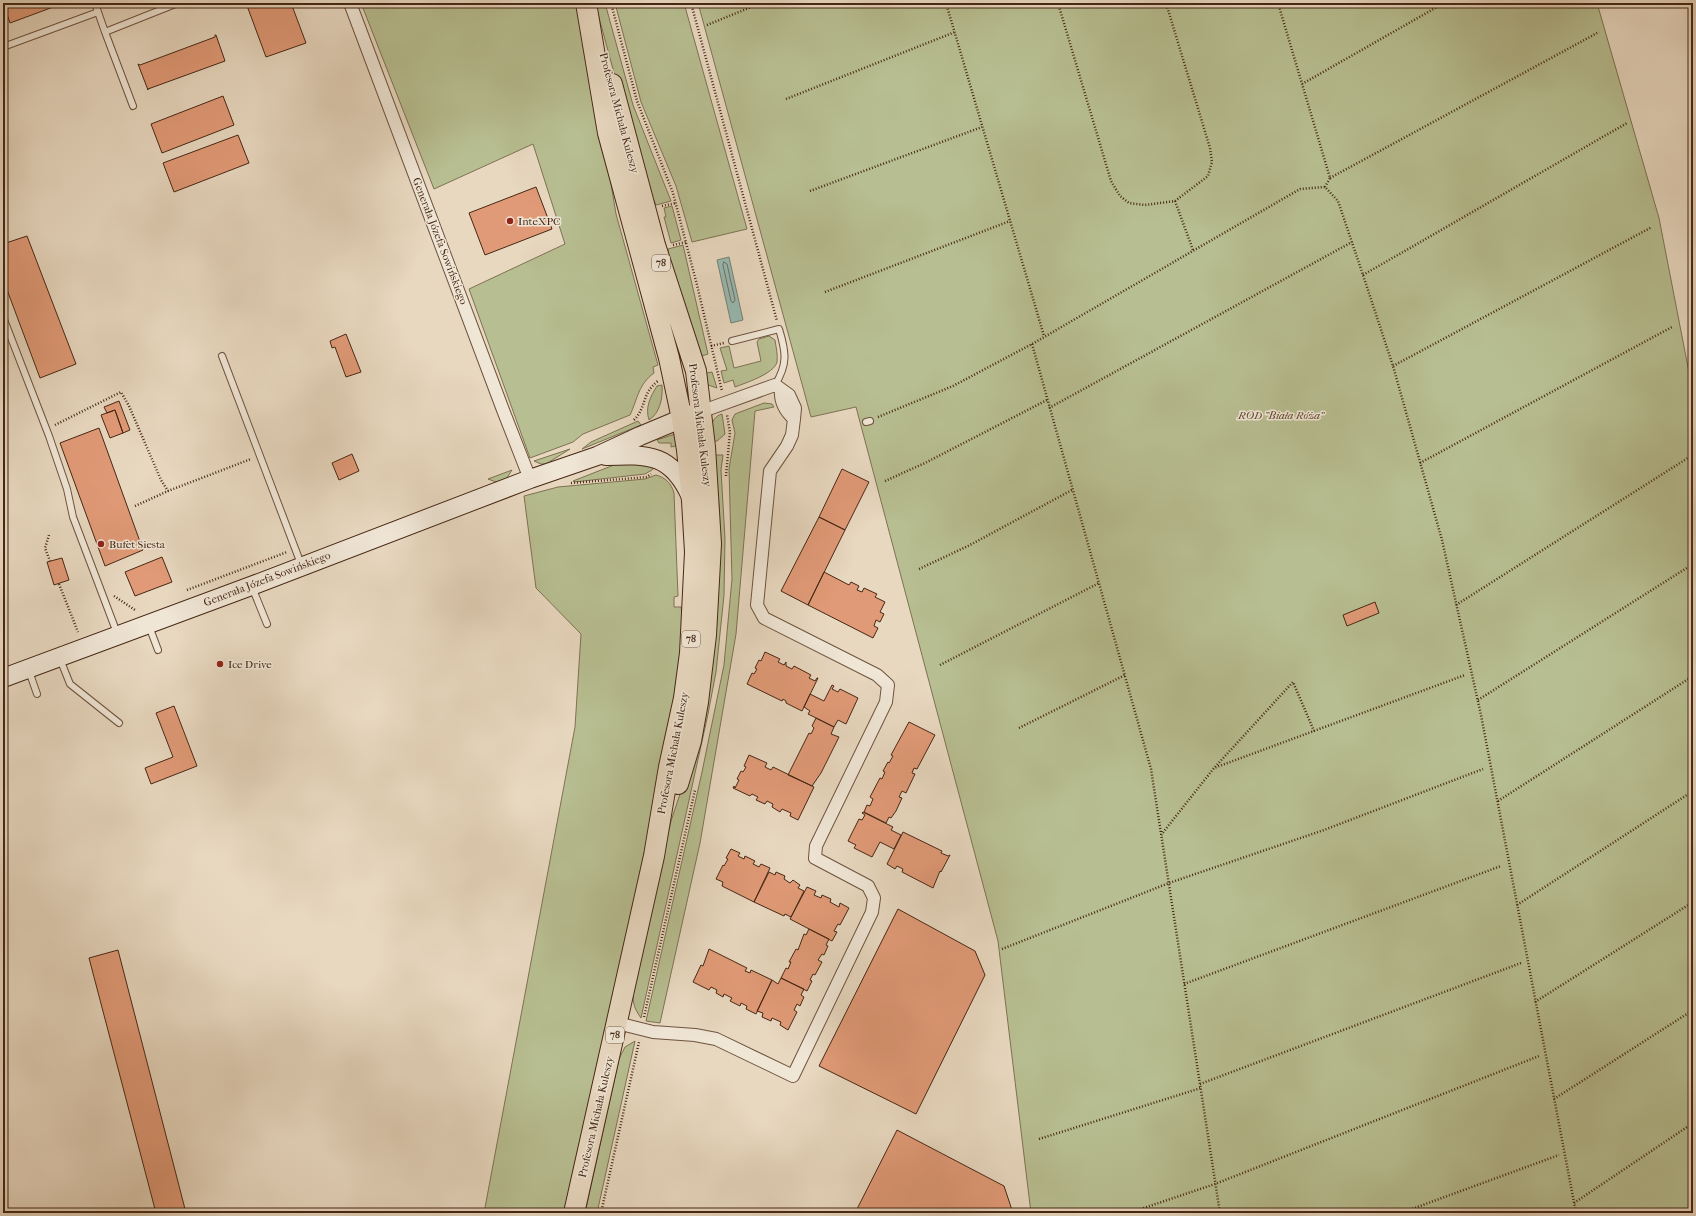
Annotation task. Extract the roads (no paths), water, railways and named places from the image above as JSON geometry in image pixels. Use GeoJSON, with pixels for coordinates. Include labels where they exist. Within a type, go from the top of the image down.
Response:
{"type":"FeatureCollection","features":[{"type":"Feature","properties":{"kind":"main road","name":"Profesora Michała Kuleszy"},"geometry":{"type":"LineString","coordinates":[[574,1213],[654,856],[684,698],[690,653],[694,552],[692,501],[687,450],[682,419],[669,358],[608,133],[586,3]]}},
{"type":"Feature","properties":{"kind":"main road","name":"Profesora Michała Kuleszy"},"geometry":{"type":"LineString","coordinates":[[586,3],[606,63],[655,245],[696,370],[708,479],[711,544],[706,636],[698,702],[691,742],[654,856]]}},
{"type":"Feature","properties":{"kind":"street","name":"Generała Józefa Sowińskiego"},"geometry":{"type":"LineString","coordinates":[[350,3],[530,479]]}},
{"type":"Feature","properties":{"kind":"street"},"geometry":{"type":"LineString","coordinates":[[617,1023],[653,1032],[695,1035],[716,1039],[793,1076],[872,912],[874,898],[868,886],[815,858],[816,846],[886,702],[888,685],[877,675],[764,618],[757,605],[770,471],[792,436],[794,419],[787,413],[778,387],[700,412]]}},
{"type":"Feature","properties":{"kind":"street","name":"Generała Józefa Sowińskiego"},"geometry":{"type":"LineString","coordinates":[[3,678],[149,625],[530,479],[597,456],[700,412]]}},
{"type":"Feature","properties":{"kind":"street"},"geometry":{"type":"LineString","coordinates":[[597,456],[648,456],[661,461],[680,476],[692,501]]}},
{"type":"Feature","properties":{"kind":"lane"},"geometry":{"type":"LineString","coordinates":[[95,3],[133,106]]}},
{"type":"Feature","properties":{"kind":"lane"},"geometry":{"type":"LineString","coordinates":[[105,32],[178,3]]}},
{"type":"Feature","properties":{"kind":"lane"},"geometry":{"type":"LineString","coordinates":[[3,47],[98,12]]}},
{"type":"Feature","properties":{"kind":"lane"},"geometry":{"type":"LineString","coordinates":[[3,317],[49,436],[67,489],[73,517],[118,636]]}},
{"type":"Feature","properties":{"kind":"lane"},"geometry":{"type":"LineString","coordinates":[[732,341],[779,329],[785,357],[778,387]]}},
{"type":"Feature","properties":{"kind":"lane"},"geometry":{"type":"LineString","coordinates":[[222,356],[302,566]]}},
{"type":"Feature","properties":{"kind":"lane"},"geometry":{"type":"LineString","coordinates":[[252,586],[267,624]]}},
{"type":"Feature","properties":{"kind":"lane"},"geometry":{"type":"LineString","coordinates":[[149,625],[158,650]]}},
{"type":"Feature","properties":{"kind":"lane"},"geometry":{"type":"LineString","coordinates":[[59,658],[70,684],[119,723]]}},
{"type":"Feature","properties":{"kind":"lane"},"geometry":{"type":"LineString","coordinates":[[28,669],[37,694]]}},
{"type":"Feature","properties":{"kind":"water"},"geometry":{"type":"Polygon","coordinates":[[[729,257],[743,320],[731,323],[717,260],[729,257]]]}},
{"type":"Feature","properties":{"kind":"place","name":"InteXPC"},"geometry":{"type":"Point","coordinates":[510,221]}},
{"type":"Feature","properties":{"kind":"place","name":"Bufet Siesta"},"geometry":{"type":"Point","coordinates":[101,544]}},
{"type":"Feature","properties":{"kind":"place","name":"Ice Drive"},"geometry":{"type":"Point","coordinates":[220,664]}},
{"type":"Feature","properties":{"kind":"park label","name":"ROD \"Biała Róża\""},"geometry":{"type":"Point","coordinates":[1281,415]}}]}
